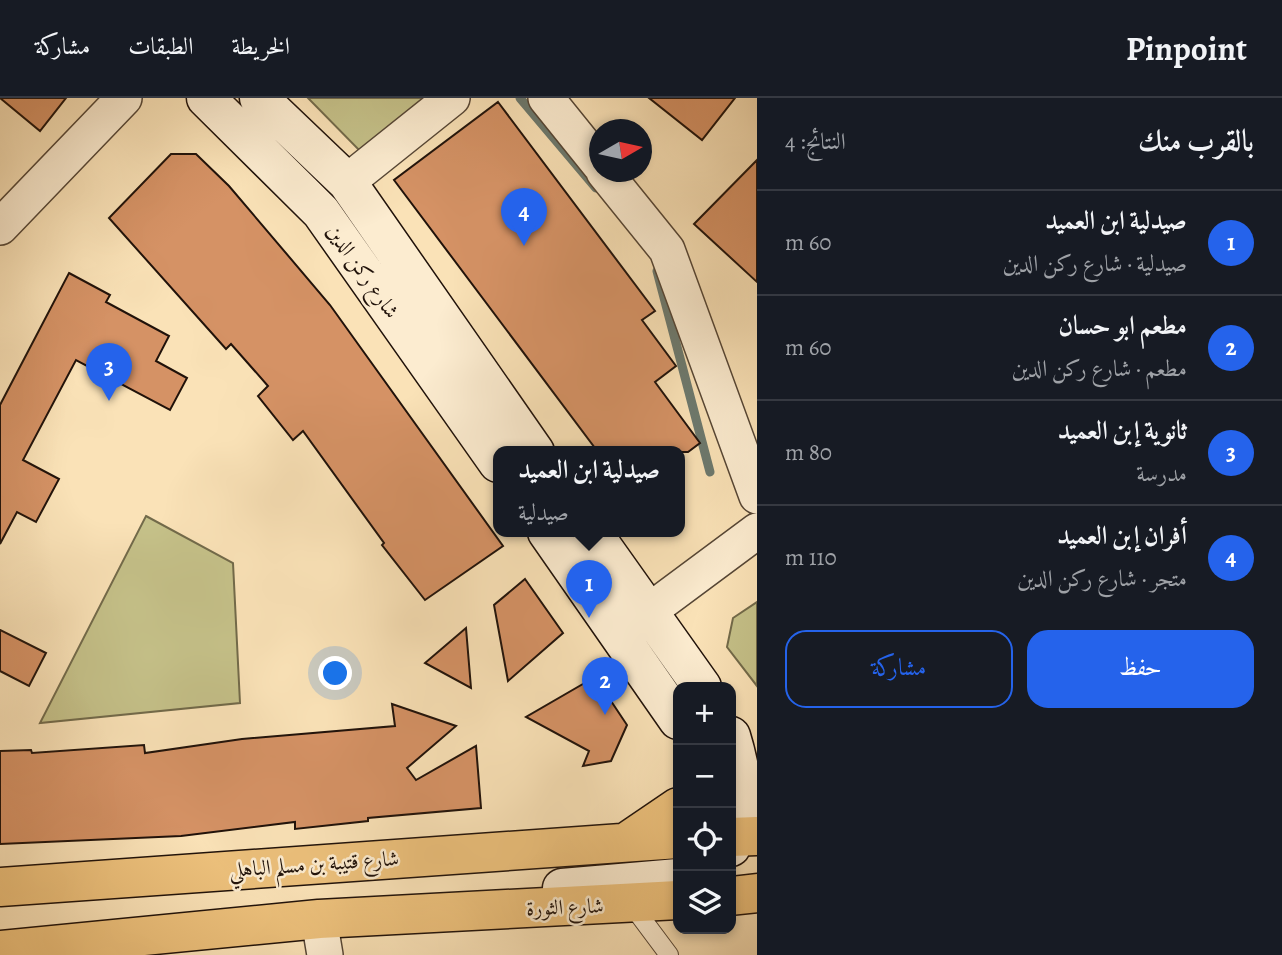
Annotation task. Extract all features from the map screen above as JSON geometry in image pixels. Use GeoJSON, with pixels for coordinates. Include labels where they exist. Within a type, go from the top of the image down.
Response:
{"type":"FeatureCollection","features":[{"type":"Feature","properties":{"kind":"main road","name":"شارع ركن الدين"},"geometry":{"type":"LineString","coordinates":[[206,98],[321,212],[493,456]]}},
{"type":"Feature","properties":{"kind":"main road","name":"شارع ركن الدين"},"geometry":{"type":"LineString","coordinates":[[258,98],[346,182],[531,446]]}},
{"type":"Feature","properties":{"kind":"main road"},"geometry":{"type":"LineString","coordinates":[[550,537],[673,713]]}},
{"type":"Feature","properties":{"kind":"main road"},"geometry":{"type":"LineString","coordinates":[[596,537],[698,682]]}},
{"type":"Feature","properties":{"kind":"main road"},"geometry":{"type":"LineString","coordinates":[[736,724],[757,744]]}},
{"type":"Feature","properties":{"kind":"main road"},"geometry":{"type":"LineString","coordinates":[[734,745],[740,765],[741,825]]}},
{"type":"Feature","properties":{"kind":"main road"},"geometry":{"type":"LineString","coordinates":[[628,841],[677,808]]}},
{"type":"Feature","properties":{"kind":"main road"},"geometry":{"type":"LineString","coordinates":[[628,841],[673,839]]}},
{"type":"Feature","properties":{"kind":"main road","name":"شارع قتيبة بن مسلم الباهلي"},"geometry":{"type":"LineString","coordinates":[[0,887],[628,841]]}},
{"type":"Feature","properties":{"kind":"main road"},"geometry":{"type":"LineString","coordinates":[[7,952],[322,937],[451,912],[472,895],[673,878]]}},
{"type":"Feature","properties":{"kind":"main road"},"geometry":{"type":"LineString","coordinates":[[736,895],[757,893]]}},
{"type":"Feature","properties":{"kind":"main road","name":"شارع الثورة"},"geometry":{"type":"LineString","coordinates":[[451,912],[673,900]]}},
{"type":"Feature","properties":{"kind":"street"},"geometry":{"type":"LineString","coordinates":[[0,227],[124,98]]}},
{"type":"Feature","properties":{"kind":"street"},"geometry":{"type":"LineString","coordinates":[[346,182],[452,98]]}},
{"type":"Feature","properties":{"kind":"street"},"geometry":{"type":"LineString","coordinates":[[546,98],[589,152]]}},
{"type":"Feature","properties":{"kind":"street"},"geometry":{"type":"LineString","coordinates":[[612,182],[667,250],[757,496]]}},
{"type":"Feature","properties":{"kind":"street"},"geometry":{"type":"LineString","coordinates":[[648,612],[749,537]]}},
{"type":"Feature","properties":{"kind":"lane"},"geometry":{"type":"LineString","coordinates":[[631,904],[669,955]]}},
{"type":"Feature","properties":{"kind":"shaded area"},"geometry":{"type":"Polygon","coordinates":[[[308,98],[426,98],[359,150],[308,98]]]}},
{"type":"Feature","properties":{"kind":"shaded area"},"geometry":{"type":"Polygon","coordinates":[[[146,516],[233,563],[240,703],[40,723],[146,516]]]}},
{"type":"Feature","properties":{"kind":"shaded area"},"geometry":{"type":"Polygon","coordinates":[[[757,602],[757,686],[727,647],[733,618],[757,602]]]}},
{"type":"Feature","properties":{"kind":"building"},"geometry":{"type":"Polygon","coordinates":[[[0,98],[66,98],[40,131],[0,98]]]}},
{"type":"Feature","properties":{"kind":"building"},"geometry":{"type":"Polygon","coordinates":[[[649,98],[735,98],[702,140],[649,98]]]}},
{"type":"Feature","properties":{"kind":"building"},"geometry":{"type":"Polygon","coordinates":[[[498,102],[655,311],[642,320],[676,366],[655,382],[700,443],[688,452],[685,452],[685,446],[594,446],[394,180],[498,102]]]}},
{"type":"Feature","properties":{"kind":"building"},"geometry":{"type":"Polygon","coordinates":[[[171,154],[196,154],[229,186],[330,305],[493,532],[493,537],[497,537],[503,546],[425,600],[382,545],[384,543],[303,431],[293,440],[258,396],[268,386],[231,344],[226,349],[109,218],[171,154]]]}},
{"type":"Feature","properties":{"kind":"building"},"geometry":{"type":"Polygon","coordinates":[[[757,160],[757,282],[694,224],[757,160]]]}},
{"type":"Feature","properties":{"kind":"building"},"geometry":{"type":"Polygon","coordinates":[[[69,273],[110,295],[106,302],[169,336],[156,361],[187,378],[170,410],[76,360],[23,460],[59,479],[36,522],[17,512],[0,544],[0,405],[69,273]]]}},
{"type":"Feature","properties":{"kind":"building"},"geometry":{"type":"Polygon","coordinates":[[[525,579],[563,633],[508,681],[494,605],[525,579]]]}},
{"type":"Feature","properties":{"kind":"building"},"geometry":{"type":"Polygon","coordinates":[[[466,628],[471,688],[425,663],[466,628]]]}},
{"type":"Feature","properties":{"kind":"building"},"geometry":{"type":"Polygon","coordinates":[[[0,630],[46,653],[29,686],[0,671],[0,630]]]}},
{"type":"Feature","properties":{"kind":"building"},"geometry":{"type":"Polygon","coordinates":[[[595,677],[627,725],[611,761],[583,766],[589,751],[526,717],[595,677]]]}},
{"type":"Feature","properties":{"kind":"building"},"geometry":{"type":"Polygon","coordinates":[[[392,704],[456,726],[407,768],[416,780],[476,746],[481,808],[368,818],[368,821],[295,829],[295,822],[181,836],[0,844],[0,751],[31,750],[32,753],[144,745],[145,753],[242,739],[395,726],[392,704]]]}},
{"type":"Feature","properties":{"kind":"waterway"},"geometry":{"type":"LineString","coordinates":[[520,98],[596,188]]}},
{"type":"Feature","properties":{"kind":"waterway"},"geometry":{"type":"LineString","coordinates":[[657,271],[710,472]]}},
{"type":"Feature","properties":{"kind":"place","name":"أفران إبن العميد"},"geometry":{"type":"Point","coordinates":[524,246]}},
{"type":"Feature","properties":{"kind":"place","name":"ثانوية إبن العميد"},"geometry":{"type":"Point","coordinates":[109,401]}},
{"type":"Feature","properties":{"kind":"place","name":"صيدلية ابن العميد"},"geometry":{"type":"Point","coordinates":[589,618]}},
{"type":"Feature","properties":{"kind":"place","name":"مطعم ابو حسان"},"geometry":{"type":"Point","coordinates":[605,715]}}]}
